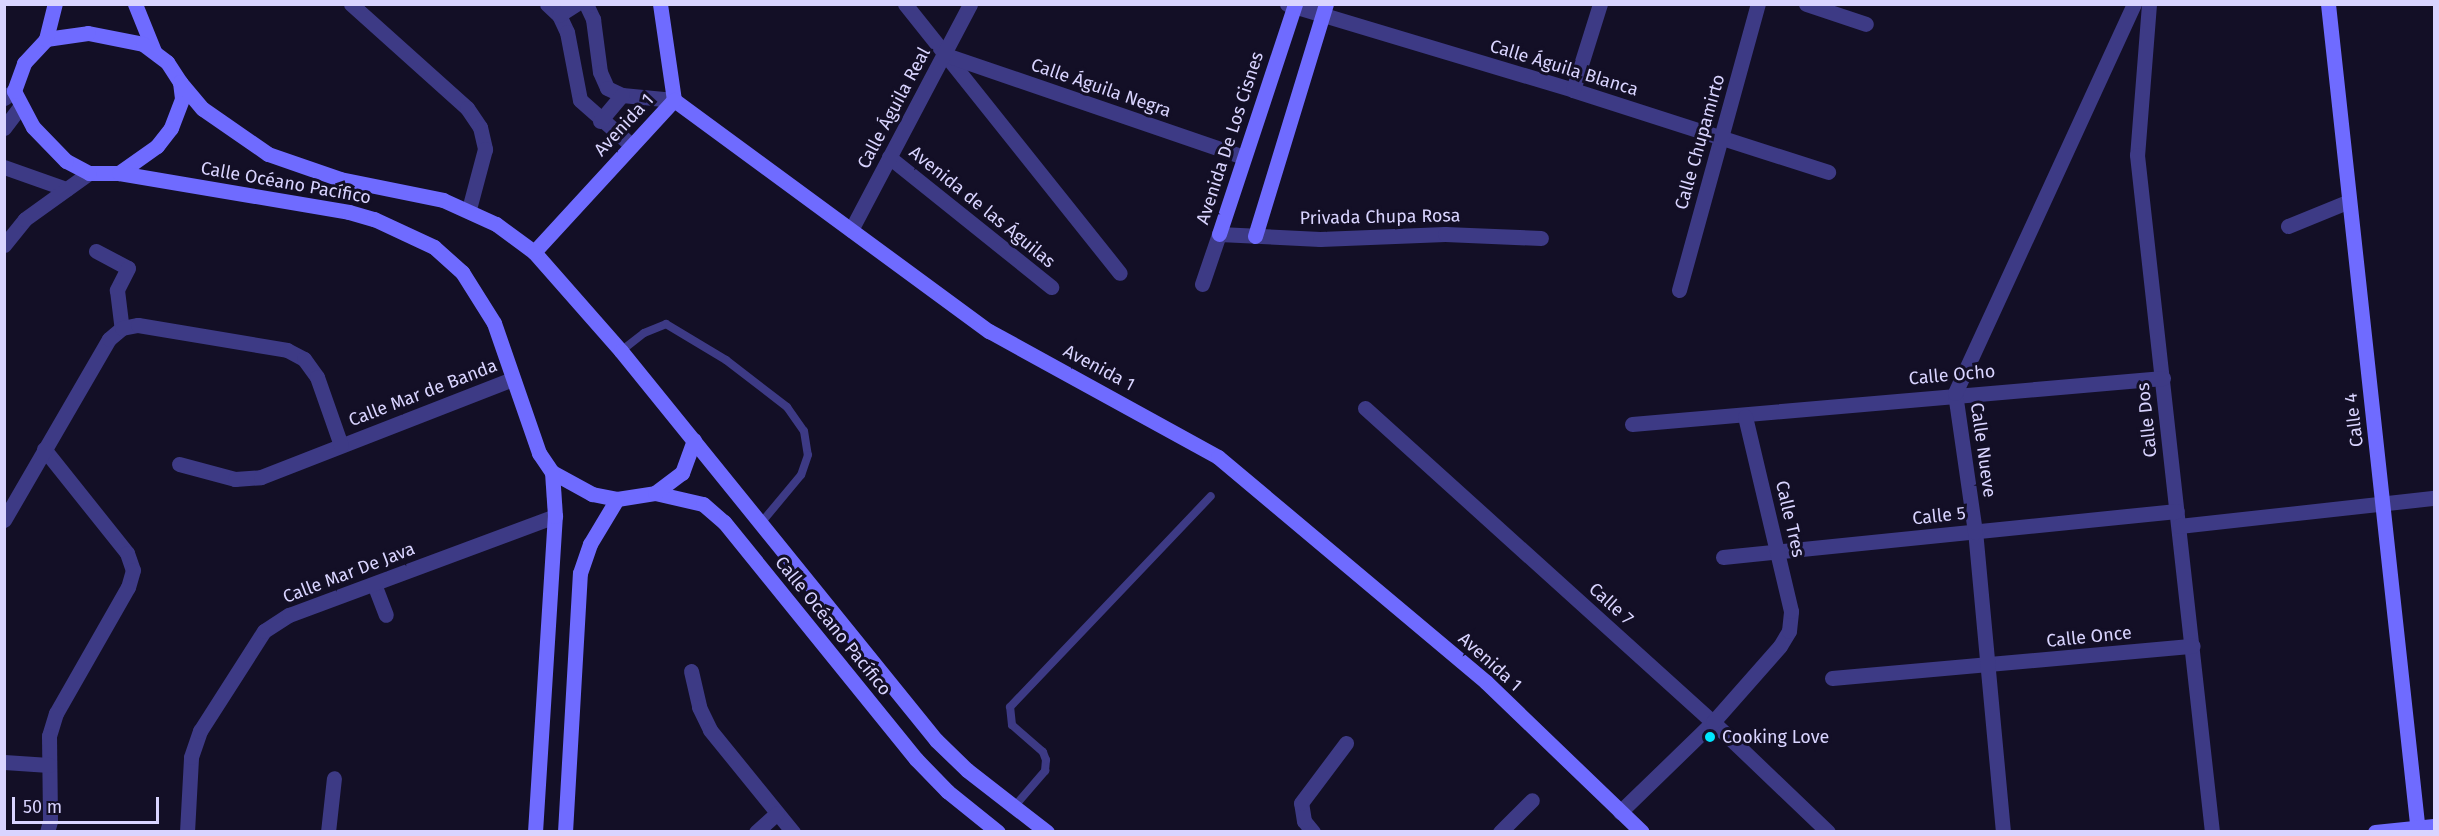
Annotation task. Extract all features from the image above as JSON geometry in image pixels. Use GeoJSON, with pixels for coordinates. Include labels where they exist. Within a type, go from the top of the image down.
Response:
{"type":"FeatureCollection","features":[{"type":"Feature","properties":{"kind":"street"},"geometry":{"type":"LineString","coordinates":[[55,4],[46,39],[24,63],[10,94],[45,142],[66,161],[89,173],[119,173],[157,146],[171,128],[182,99],[180,82],[154,51],[135,4]]}},
{"type":"Feature","properties":{"kind":"street"},"geometry":{"type":"LineString","coordinates":[[351,4],[466,108],[480,127],[485,149],[469,209]]}},
{"type":"Feature","properties":{"kind":"street"},"geometry":{"type":"LineString","coordinates":[[576,4],[553,10],[567,32],[576,91],[587,109],[631,145]]}},
{"type":"Feature","properties":{"kind":"street"},"geometry":{"type":"LineString","coordinates":[[586,4],[592,19],[602,80],[622,95],[674,100],[660,4]]}},
{"type":"Feature","properties":{"kind":"street"},"geometry":{"type":"LineString","coordinates":[[905,4],[1120,273]]}},
{"type":"Feature","properties":{"kind":"street","name":"Calle Águila Real"},"geometry":{"type":"LineString","coordinates":[[851,230],[970,4]]}},
{"type":"Feature","properties":{"kind":"street"},"geometry":{"type":"LineString","coordinates":[[1573,90],[1600,4]]}},
{"type":"Feature","properties":{"kind":"street","name":"Calle Chupamirto"},"geometry":{"type":"LineString","coordinates":[[1679,290],[1758,4]]}},
{"type":"Feature","properties":{"kind":"street"},"geometry":{"type":"LineString","coordinates":[[1806,4],[1866,24]]}},
{"type":"Feature","properties":{"kind":"street","name":"Calle Nueve"},"geometry":{"type":"LineString","coordinates":[[2003,831],[1975,532],[1955,393],[2134,4]]}},
{"type":"Feature","properties":{"kind":"street","name":"Calle Dos"},"geometry":{"type":"LineString","coordinates":[[2149,4],[2137,155],[2212,831]]}},
{"type":"Feature","properties":{"kind":"street","name":"Calle 4"},"geometry":{"type":"LineString","coordinates":[[2328,4],[2347,202],[2384,506],[2418,830]]}},
{"type":"Feature","properties":{"kind":"street","name":"Calle Águila Blanca"},"geometry":{"type":"LineString","coordinates":[[1292,5],[1324,10],[1828,172]]}},
{"type":"Feature","properties":{"kind":"street","name":"Avenida De Los Cisnes"},"geometry":{"type":"LineString","coordinates":[[1202,284],[1292,5]]}},
{"type":"Feature","properties":{"kind":"street"},"geometry":{"type":"LineString","coordinates":[[1255,236],[1324,10]]}},
{"type":"Feature","properties":{"kind":"street"},"geometry":{"type":"LineString","coordinates":[[46,39],[66,34],[99,34],[130,39],[154,51]]}},
{"type":"Feature","properties":{"kind":"street","name":"Calle Águila Negra"},"geometry":{"type":"LineString","coordinates":[[945,55],[1244,157]]}},
{"type":"Feature","properties":{"kind":"street","name":"Calle Océano Pacífico"},"geometry":{"type":"LineString","coordinates":[[180,82],[203,110],[268,154],[340,178],[422,195],[469,209],[496,224],[534,252],[621,351],[936,740],[1014,807],[1047,831]]}},
{"type":"Feature","properties":{"kind":"street"},"geometry":{"type":"LineString","coordinates":[[600,121],[622,95]]}},
{"type":"Feature","properties":{"kind":"street","name":"Avenida 1"},"geometry":{"type":"LineString","coordinates":[[534,252],[674,100],[989,331],[1218,458],[1486,682],[1642,831]]}},
{"type":"Feature","properties":{"kind":"street"},"geometry":{"type":"LineString","coordinates":[[4,128],[20,107]]}},
{"type":"Feature","properties":{"kind":"street","name":"Avenida de las Águilas"},"geometry":{"type":"LineString","coordinates":[[889,157],[1051,287]]}},
{"type":"Feature","properties":{"kind":"street"},"geometry":{"type":"LineString","coordinates":[[4,167],[66,189]]}},
{"type":"Feature","properties":{"kind":"street"},"geometry":{"type":"LineString","coordinates":[[4,245],[25,219],[89,173]]}},
{"type":"Feature","properties":{"kind":"street","name":"Calle Océano Pacífico"},"geometry":{"type":"LineString","coordinates":[[119,173],[349,212],[405,232],[434,248],[477,291],[494,323],[539,453],[552,472],[592,494],[617,499],[655,493],[703,504],[724,522],[916,759],[947,791],[998,831]]}},
{"type":"Feature","properties":{"kind":"street"},"geometry":{"type":"LineString","coordinates":[[2288,226],[2347,202]]}},
{"type":"Feature","properties":{"kind":"street","name":"Privada Chupa Rosa"},"geometry":{"type":"LineString","coordinates":[[1219,234],[1320,239],[1445,234],[1541,238]]}},
{"type":"Feature","properties":{"kind":"street"},"geometry":{"type":"LineString","coordinates":[[4,520],[44,448],[110,339],[122,328],[117,290],[128,268],[96,251]]}},
{"type":"Feature","properties":{"kind":"street","name":"Calle Mar de Banda"},"geometry":{"type":"LineString","coordinates":[[122,328],[138,325],[184,332],[287,350],[304,359],[317,376],[341,445],[513,379]]}},
{"type":"Feature","properties":{"kind":"street","name":"Calle Ocho"},"geometry":{"type":"LineString","coordinates":[[1632,424],[1745,416],[1955,393],[2163,378]]}},
{"type":"Feature","properties":{"kind":"street","name":"Calle 7"},"geometry":{"type":"LineString","coordinates":[[1365,408],[1713,722],[1828,831]]}},
{"type":"Feature","properties":{"kind":"street","name":"Calle Tres"},"geometry":{"type":"LineString","coordinates":[[1713,722],[1780,646],[1789,631],[1791,611],[1745,416]]}},
{"type":"Feature","properties":{"kind":"street"},"geometry":{"type":"LineString","coordinates":[[655,493],[682,473],[694,440]]}},
{"type":"Feature","properties":{"kind":"street"},"geometry":{"type":"LineString","coordinates":[[179,464],[235,479],[261,477],[341,445]]}},
{"type":"Feature","properties":{"kind":"street"},"geometry":{"type":"LineString","coordinates":[[44,448],[127,553],[133,570],[128,587],[56,713],[49,736],[50,821],[47,831]]}},
{"type":"Feature","properties":{"kind":"street","name":"Calle Océano Pacífico"},"geometry":{"type":"LineString","coordinates":[[535,831],[555,516],[552,472]]}},
{"type":"Feature","properties":{"kind":"street"},"geometry":{"type":"LineString","coordinates":[[2178,519],[2384,506],[2434,498]]}},
{"type":"Feature","properties":{"kind":"street"},"geometry":{"type":"LineString","coordinates":[[565,831],[580,573],[590,544],[617,499]]}},
{"type":"Feature","properties":{"kind":"street","name":"Calle Mar De Java"},"geometry":{"type":"LineString","coordinates":[[187,831],[191,758],[200,731],[264,631],[289,615],[555,516]]}},
{"type":"Feature","properties":{"kind":"street","name":"Calle 5"},"geometry":{"type":"LineString","coordinates":[[1723,557],[1975,532],[2178,519]]}},
{"type":"Feature","properties":{"kind":"street"},"geometry":{"type":"LineString","coordinates":[[374,584],[386,615]]}},
{"type":"Feature","properties":{"kind":"street","name":"Calle Once"},"geometry":{"type":"LineString","coordinates":[[1832,678],[1989,667],[2193,646]]}},
{"type":"Feature","properties":{"kind":"street"},"geometry":{"type":"LineString","coordinates":[[691,671],[699,707],[710,729],[793,831]]}},
{"type":"Feature","properties":{"kind":"street"},"geometry":{"type":"LineString","coordinates":[[1620,812],[1713,722]]}},
{"type":"Feature","properties":{"kind":"street"},"geometry":{"type":"LineString","coordinates":[[1313,831],[1304,821],[1301,803],[1346,743]]}},
{"type":"Feature","properties":{"kind":"street"},"geometry":{"type":"LineString","coordinates":[[4,762],[49,765]]}},
{"type":"Feature","properties":{"kind":"street"},"geometry":{"type":"LineString","coordinates":[[328,831],[334,778]]}},
{"type":"Feature","properties":{"kind":"street"},"geometry":{"type":"LineString","coordinates":[[1500,831],[1532,800]]}},
{"type":"Feature","properties":{"kind":"street"},"geometry":{"type":"LineString","coordinates":[[756,831],[777,813]]}},
{"type":"Feature","properties":{"kind":"street"},"geometry":{"type":"LineString","coordinates":[[2376,831],[2418,830],[2434,826]]}},
{"type":"Feature","properties":{"kind":"lane"},"geometry":{"type":"LineString","coordinates":[[621,351],[644,333],[666,324],[726,360],[787,407],[804,431],[808,454],[801,475],[760,523]]}},
{"type":"Feature","properties":{"kind":"lane"},"geometry":{"type":"LineString","coordinates":[[1014,807],[1045,771],[1047,760],[1043,752],[1012,725],[1010,707],[1211,496]]}},
{"type":"Feature","properties":{"kind":"place","name":"Cooking Love"},"geometry":{"type":"Point","coordinates":[1710,737]}}]}
